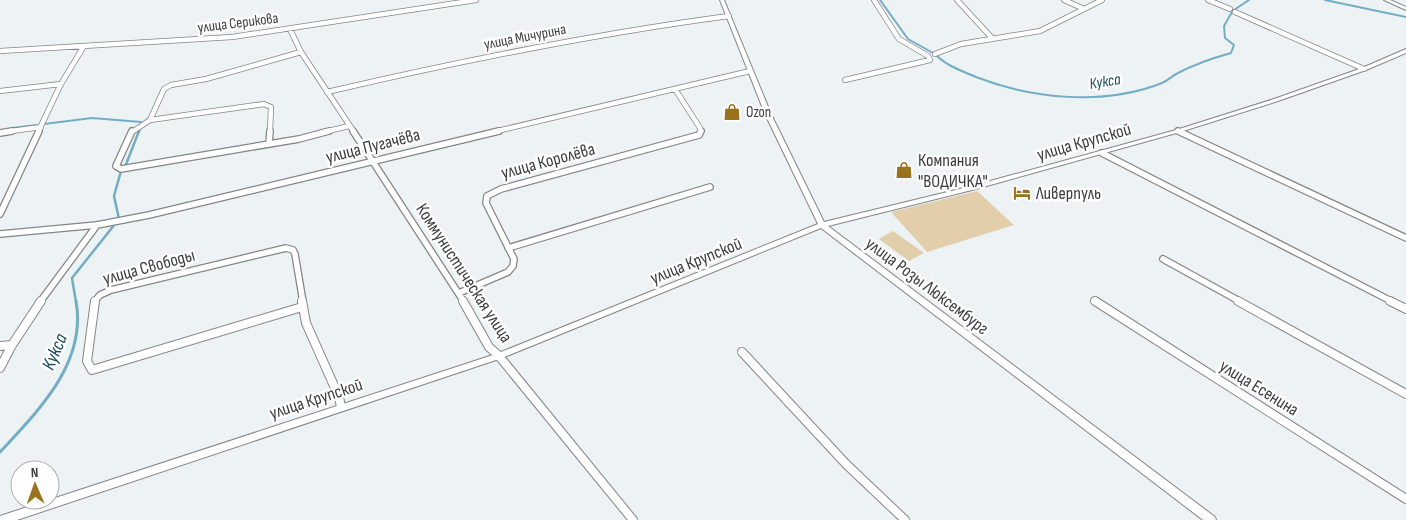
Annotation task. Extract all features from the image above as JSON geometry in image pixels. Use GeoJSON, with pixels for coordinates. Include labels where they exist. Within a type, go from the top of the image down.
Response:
{"type":"FeatureCollection","features":[{"type":"Feature","properties":{"kind":"street","name":"улица Серикова"},"geometry":{"type":"LineString","coordinates":[[0,51],[216,39],[476,0]]}},
{"type":"Feature","properties":{"kind":"street","name":"улица Розы Люксембург"},"geometry":{"type":"LineString","coordinates":[[722,0],[750,71],[822,226],[1211,520]]}},
{"type":"Feature","properties":{"kind":"street"},"geometry":{"type":"LineString","coordinates":[[845,80],[930,60],[928,56],[899,39],[874,0]]}},
{"type":"Feature","properties":{"kind":"street"},"geometry":{"type":"LineString","coordinates":[[957,0],[992,38]]}},
{"type":"Feature","properties":{"kind":"street"},"geometry":{"type":"LineString","coordinates":[[1064,0],[1082,8]]}},
{"type":"Feature","properties":{"kind":"street"},"geometry":{"type":"LineString","coordinates":[[935,54],[958,43],[1010,37],[1039,31],[1053,26],[1082,8],[1102,0]]}},
{"type":"Feature","properties":{"kind":"street"},"geometry":{"type":"LineString","coordinates":[[1208,0],[1364,69]]}},
{"type":"Feature","properties":{"kind":"street"},"geometry":{"type":"LineString","coordinates":[[1386,0],[1406,9]]}},
{"type":"Feature","properties":{"kind":"street","name":"улица Мичурина"},"geometry":{"type":"LineString","coordinates":[[328,92],[528,49],[676,22],[729,16]]}},
{"type":"Feature","properties":{"kind":"street","name":"Коммунистическая улица"},"geometry":{"type":"LineString","coordinates":[[290,29],[301,52],[349,126],[375,161],[459,293],[489,347],[499,356],[633,520]]}},
{"type":"Feature","properties":{"kind":"street"},"geometry":{"type":"LineString","coordinates":[[0,214],[61,84],[84,46]]}},
{"type":"Feature","properties":{"kind":"street"},"geometry":{"type":"LineString","coordinates":[[150,120],[164,89],[170,85],[206,79],[301,52]]}},
{"type":"Feature","properties":{"kind":"street","name":"улица Крупской"},"geometry":{"type":"LineString","coordinates":[[3,520],[499,356],[822,226],[1102,154],[1178,131],[1364,69],[1406,52]]}},
{"type":"Feature","properties":{"kind":"street","name":"улица Пугачёва"},"geometry":{"type":"LineString","coordinates":[[0,234],[97,225],[124,220],[224,198],[750,71]]}},
{"type":"Feature","properties":{"kind":"street"},"geometry":{"type":"LineString","coordinates":[[0,91],[61,84]]}},
{"type":"Feature","properties":{"kind":"street","name":"улица Королёва"},"geometry":{"type":"LineString","coordinates":[[459,293],[508,272],[514,266],[514,259],[486,202],[487,196],[501,189],[699,135],[700,128],[675,89]]}},
{"type":"Feature","properties":{"kind":"street"},"geometry":{"type":"LineString","coordinates":[[269,144],[271,107],[264,104],[150,120],[133,130],[116,166],[130,168],[269,144],[349,126]]}},
{"type":"Feature","properties":{"kind":"street"},"geometry":{"type":"LineString","coordinates":[[0,133],[41,127]]}},
{"type":"Feature","properties":{"kind":"street"},"geometry":{"type":"LineString","coordinates":[[1178,131],[1406,238]]}},
{"type":"Feature","properties":{"kind":"street"},"geometry":{"type":"LineString","coordinates":[[1102,154],[1406,309]]}},
{"type":"Feature","properties":{"kind":"street"},"geometry":{"type":"LineString","coordinates":[[508,248],[710,186]]}},
{"type":"Feature","properties":{"kind":"street"},"geometry":{"type":"LineString","coordinates":[[0,368],[12,345],[50,286],[97,225]]}},
{"type":"Feature","properties":{"kind":"street","name":"улица Свободы"},"geometry":{"type":"LineString","coordinates":[[302,307],[112,366],[92,370],[87,360],[94,302],[100,296],[116,288],[286,248],[293,250],[306,323],[339,397],[341,407]]}},
{"type":"Feature","properties":{"kind":"street"},"geometry":{"type":"LineString","coordinates":[[1163,259],[1406,394]]}},
{"type":"Feature","properties":{"kind":"street","name":"улица Есенина"},"geometry":{"type":"LineString","coordinates":[[1095,302],[1406,499]]}},
{"type":"Feature","properties":{"kind":"street"},"geometry":{"type":"LineString","coordinates":[[0,346],[12,345]]}},
{"type":"Feature","properties":{"kind":"street"},"geometry":{"type":"LineString","coordinates":[[742,352],[846,464],[905,520]]}},
{"type":"Feature","properties":{"kind":"shaded area"},"geometry":{"type":"Polygon","coordinates":[[[977,191],[1014,225],[927,252],[891,212],[977,191]]]}},
{"type":"Feature","properties":{"kind":"shaded area"},"geometry":{"type":"Polygon","coordinates":[[[893,231],[924,253],[909,261],[879,239],[893,231]]]}},
{"type":"Feature","properties":{"kind":"waterway","name":"Кукса"},"geometry":{"type":"LineString","coordinates":[[880,0],[908,39],[933,53]]}},
{"type":"Feature","properties":{"kind":"waterway","name":"Кукса"},"geometry":{"type":"LineString","coordinates":[[1234,10],[1249,0]]}},
{"type":"Feature","properties":{"kind":"waterway","name":"Кукса"},"geometry":{"type":"LineString","coordinates":[[1325,0],[1406,17]]}},
{"type":"Feature","properties":{"kind":"waterway","name":"Кукса"},"geometry":{"type":"LineString","coordinates":[[936,55],[965,73],[998,85],[1044,95],[1068,97],[1116,95],[1162,83],[1191,67],[1231,53],[1234,45],[1225,38],[1224,26],[1232,12]]}},
{"type":"Feature","properties":{"kind":"waterway","name":"Кукса"},"geometry":{"type":"LineString","coordinates":[[44,124],[92,118],[141,122]]}},
{"type":"Feature","properties":{"kind":"waterway","name":"Кукса"},"geometry":{"type":"LineString","coordinates":[[12,128],[37,125]]}},
{"type":"Feature","properties":{"kind":"waterway","name":"Кукса"},"geometry":{"type":"LineString","coordinates":[[139,132],[141,127]]}},
{"type":"Feature","properties":{"kind":"waterway","name":"Кукса"},"geometry":{"type":"LineString","coordinates":[[125,167],[139,131]]}},
{"type":"Feature","properties":{"kind":"waterway","name":"Кукса"},"geometry":{"type":"LineString","coordinates":[[76,302],[72,278],[119,219],[114,196],[121,171]]}},
{"type":"Feature","properties":{"kind":"waterway","name":"Кукса"},"geometry":{"type":"LineString","coordinates":[[0,452],[44,402],[57,384],[67,365],[74,345],[77,324],[76,301]]}},
{"type":"Feature","properties":{"kind":"place","name":"Ozon"},"geometry":{"type":"Point","coordinates":[732,112]}},
{"type":"Feature","properties":{"kind":"place","name":"Компания \"ВОДИЧКА\""},"geometry":{"type":"Point","coordinates":[904,170]}},
{"type":"Feature","properties":{"kind":"place","name":"Ливерпуль"},"geometry":{"type":"Point","coordinates":[1022,193]}}]}
